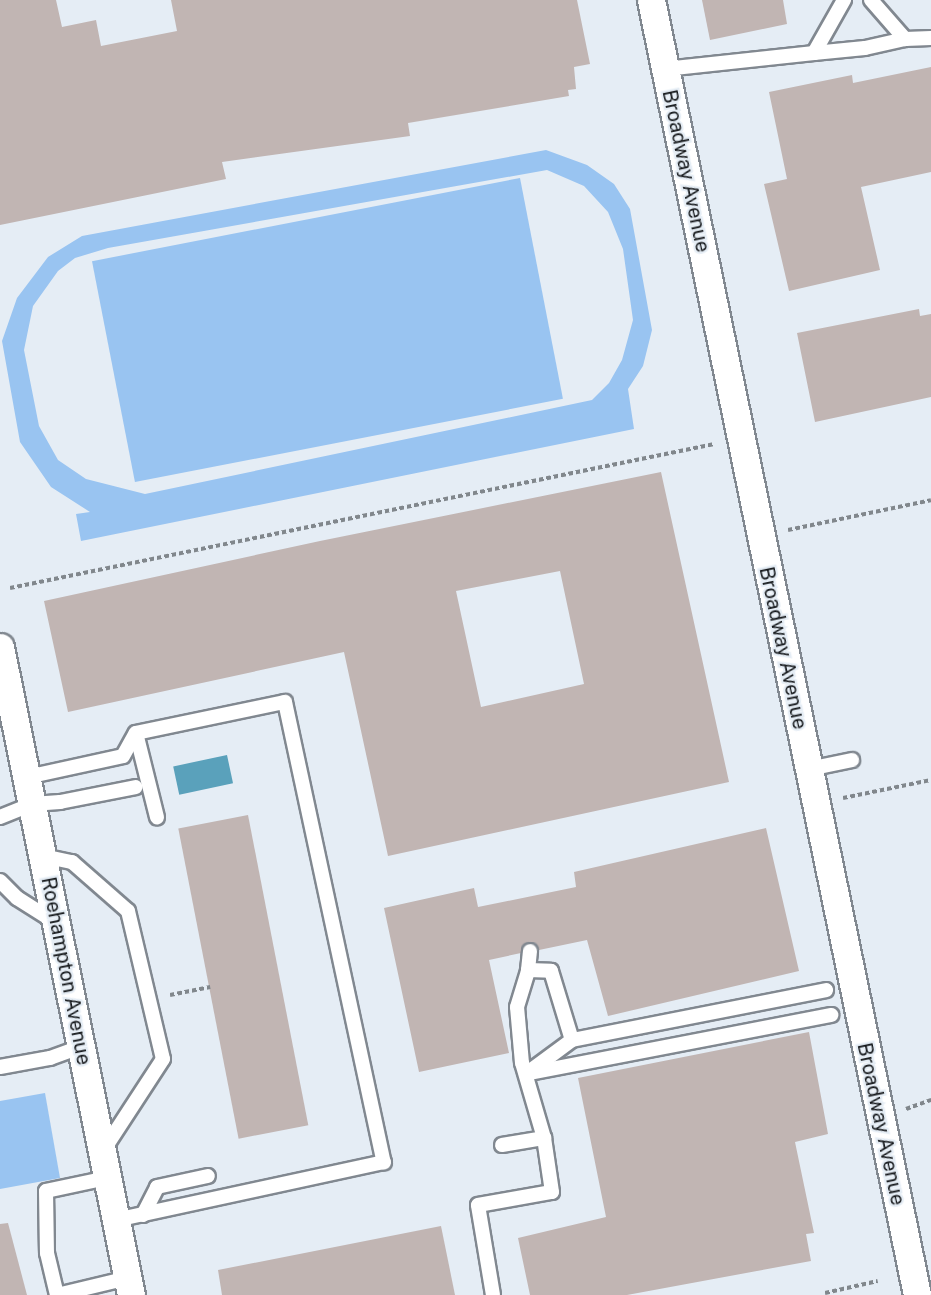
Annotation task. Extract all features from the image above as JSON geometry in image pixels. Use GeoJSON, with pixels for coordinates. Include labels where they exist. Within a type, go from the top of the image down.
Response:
{"type":"FeatureCollection","features":[{"type":"Feature","properties":{"kind":"street","name":"Broadway Avenue"},"geometry":{"type":"LineString","coordinates":[[651,0],[917,1295]]}},
{"type":"Feature","properties":{"kind":"street","name":"Roehampton Avenue"},"geometry":{"type":"LineString","coordinates":[[0,647],[129,1286]]}},
{"type":"Feature","properties":{"kind":"lane"},"geometry":{"type":"LineString","coordinates":[[814,53],[844,0]]}},
{"type":"Feature","properties":{"kind":"lane"},"geometry":{"type":"LineString","coordinates":[[871,0],[905,39]]}},
{"type":"Feature","properties":{"kind":"lane"},"geometry":{"type":"LineString","coordinates":[[665,69],[865,48],[905,39],[931,38]]}},
{"type":"Feature","properties":{"kind":"lane"},"geometry":{"type":"LineString","coordinates":[[27,777],[54,773],[123,756],[136,733],[285,702],[384,1162],[116,1220]]}},
{"type":"Feature","properties":{"kind":"lane"},"geometry":{"type":"LineString","coordinates":[[136,733],[157,817]]}},
{"type":"Feature","properties":{"kind":"lane"},"geometry":{"type":"LineString","coordinates":[[809,769],[852,759]]}},
{"type":"Feature","properties":{"kind":"lane"},"geometry":{"type":"LineString","coordinates":[[0,817],[32,804],[60,802],[136,787]]}},
{"type":"Feature","properties":{"kind":"lane"},"geometry":{"type":"LineString","coordinates":[[43,856],[72,862],[128,911],[163,1059],[105,1165],[46,1191],[48,1253],[57,1295],[129,1286]]}},
{"type":"Feature","properties":{"kind":"lane"},"geometry":{"type":"LineString","coordinates":[[0,881],[17,898],[57,923]]}},
{"type":"Feature","properties":{"kind":"lane"},"geometry":{"type":"LineString","coordinates":[[493,1295],[478,1204],[552,1192],[544,1138],[526,1074],[517,1007],[528,970],[530,951]]}},
{"type":"Feature","properties":{"kind":"lane"},"geometry":{"type":"LineString","coordinates":[[528,970],[551,971],[572,1040]]}},
{"type":"Feature","properties":{"kind":"lane"},"geometry":{"type":"LineString","coordinates":[[526,1074],[572,1040],[826,990]]}},
{"type":"Feature","properties":{"kind":"lane"},"geometry":{"type":"LineString","coordinates":[[526,1074],[831,1015]]}},
{"type":"Feature","properties":{"kind":"lane"},"geometry":{"type":"LineString","coordinates":[[0,1067],[50,1058],[81,1047]]}},
{"type":"Feature","properties":{"kind":"lane"},"geometry":{"type":"LineString","coordinates":[[502,1145],[544,1138]]}},
{"type":"Feature","properties":{"kind":"lane"},"geometry":{"type":"LineString","coordinates":[[143,1215],[157,1187],[208,1176]]}},
{"type":"Feature","properties":{"kind":"path"},"geometry":{"type":"LineString","coordinates":[[10,588],[715,444]]}},
{"type":"Feature","properties":{"kind":"path"},"geometry":{"type":"LineString","coordinates":[[780,531],[931,500]]}},
{"type":"Feature","properties":{"kind":"path"},"geometry":{"type":"LineString","coordinates":[[837,799],[931,780]]}},
{"type":"Feature","properties":{"kind":"path"},"geometry":{"type":"LineString","coordinates":[[149,999],[210,987]]}},
{"type":"Feature","properties":{"kind":"path"},"geometry":{"type":"LineString","coordinates":[[900,1110],[931,1100]]}},
{"type":"Feature","properties":{"kind":"path"},"geometry":{"type":"LineString","coordinates":[[825,1293],[878,1281]]}},
{"type":"Feature","properties":{"kind":"shaded area"},"geometry":{"type":"Polygon","coordinates":[[[546,150],[587,165],[614,184],[630,209],[652,330],[643,366],[628,389],[634,429],[81,541],[76,514],[90,512],[51,487],[20,442],[2,341],[17,298],[48,257],[82,236],[546,150]],[[547,170],[108,248],[75,258],[58,271],[33,306],[24,350],[39,426],[58,460],[86,479],[145,494],[592,400],[609,383],[622,360],[633,320],[623,249],[608,212],[584,186],[547,170]]]}},
{"type":"Feature","properties":{"kind":"shaded area"},"geometry":{"type":"Polygon","coordinates":[[[520,178],[563,399],[135,482],[92,261],[520,178]]]}},
{"type":"Feature","properties":{"kind":"shaded area"},"geometry":{"type":"Polygon","coordinates":[[[227,755],[233,783],[179,795],[173,766],[227,755]]]}},
{"type":"Feature","properties":{"kind":"shaded area"},"geometry":{"type":"Polygon","coordinates":[[[45,1093],[60,1178],[0,1189],[0,1101],[45,1093]]]}},
{"type":"Feature","properties":{"kind":"building"},"geometry":{"type":"Polygon","coordinates":[[[0,0],[56,0],[62,27],[96,20],[101,46],[177,31],[171,0],[577,0],[590,64],[574,67],[576,89],[568,90],[569,96],[408,123],[410,136],[222,162],[226,179],[0,225],[0,0]]]}},
{"type":"Feature","properties":{"kind":"building"},"geometry":{"type":"Polygon","coordinates":[[[702,0],[783,0],[787,24],[710,40],[702,0]]]}},
{"type":"Feature","properties":{"kind":"building"},"geometry":{"type":"Polygon","coordinates":[[[931,67],[931,172],[861,187],[880,270],[789,291],[764,184],[787,179],[769,92],[852,75],[853,83],[931,67]]]}},
{"type":"Feature","properties":{"kind":"building"},"geometry":{"type":"Polygon","coordinates":[[[919,309],[920,316],[931,314],[931,397],[815,422],[797,333],[919,309]]]}},
{"type":"Feature","properties":{"kind":"building"},"geometry":{"type":"Polygon","coordinates":[[[661,472],[729,782],[388,856],[344,652],[68,712],[44,601],[320,541],[661,472]],[[560,571],[456,591],[481,707],[584,684],[560,571]]]}},
{"type":"Feature","properties":{"kind":"building"},"geometry":{"type":"Polygon","coordinates":[[[248,815],[308,1125],[239,1139],[178,829],[248,815]]]}},
{"type":"Feature","properties":{"kind":"building"},"geometry":{"type":"Polygon","coordinates":[[[766,828],[799,971],[608,1016],[587,940],[539,950],[535,943],[527,943],[521,953],[489,960],[509,1053],[419,1072],[384,908],[474,888],[478,907],[576,887],[574,872],[766,828]]]}},
{"type":"Feature","properties":{"kind":"building"},"geometry":{"type":"Polygon","coordinates":[[[809,1032],[828,1134],[795,1142],[814,1233],[806,1234],[811,1261],[627,1295],[530,1295],[518,1238],[606,1217],[578,1078],[809,1032]]]}},
{"type":"Feature","properties":{"kind":"building"},"geometry":{"type":"Polygon","coordinates":[[[8,1223],[27,1295],[0,1295],[0,1224],[8,1223]]]}},
{"type":"Feature","properties":{"kind":"building"},"geometry":{"type":"Polygon","coordinates":[[[441,1226],[455,1295],[222,1295],[218,1270],[441,1226]]]}}]}
